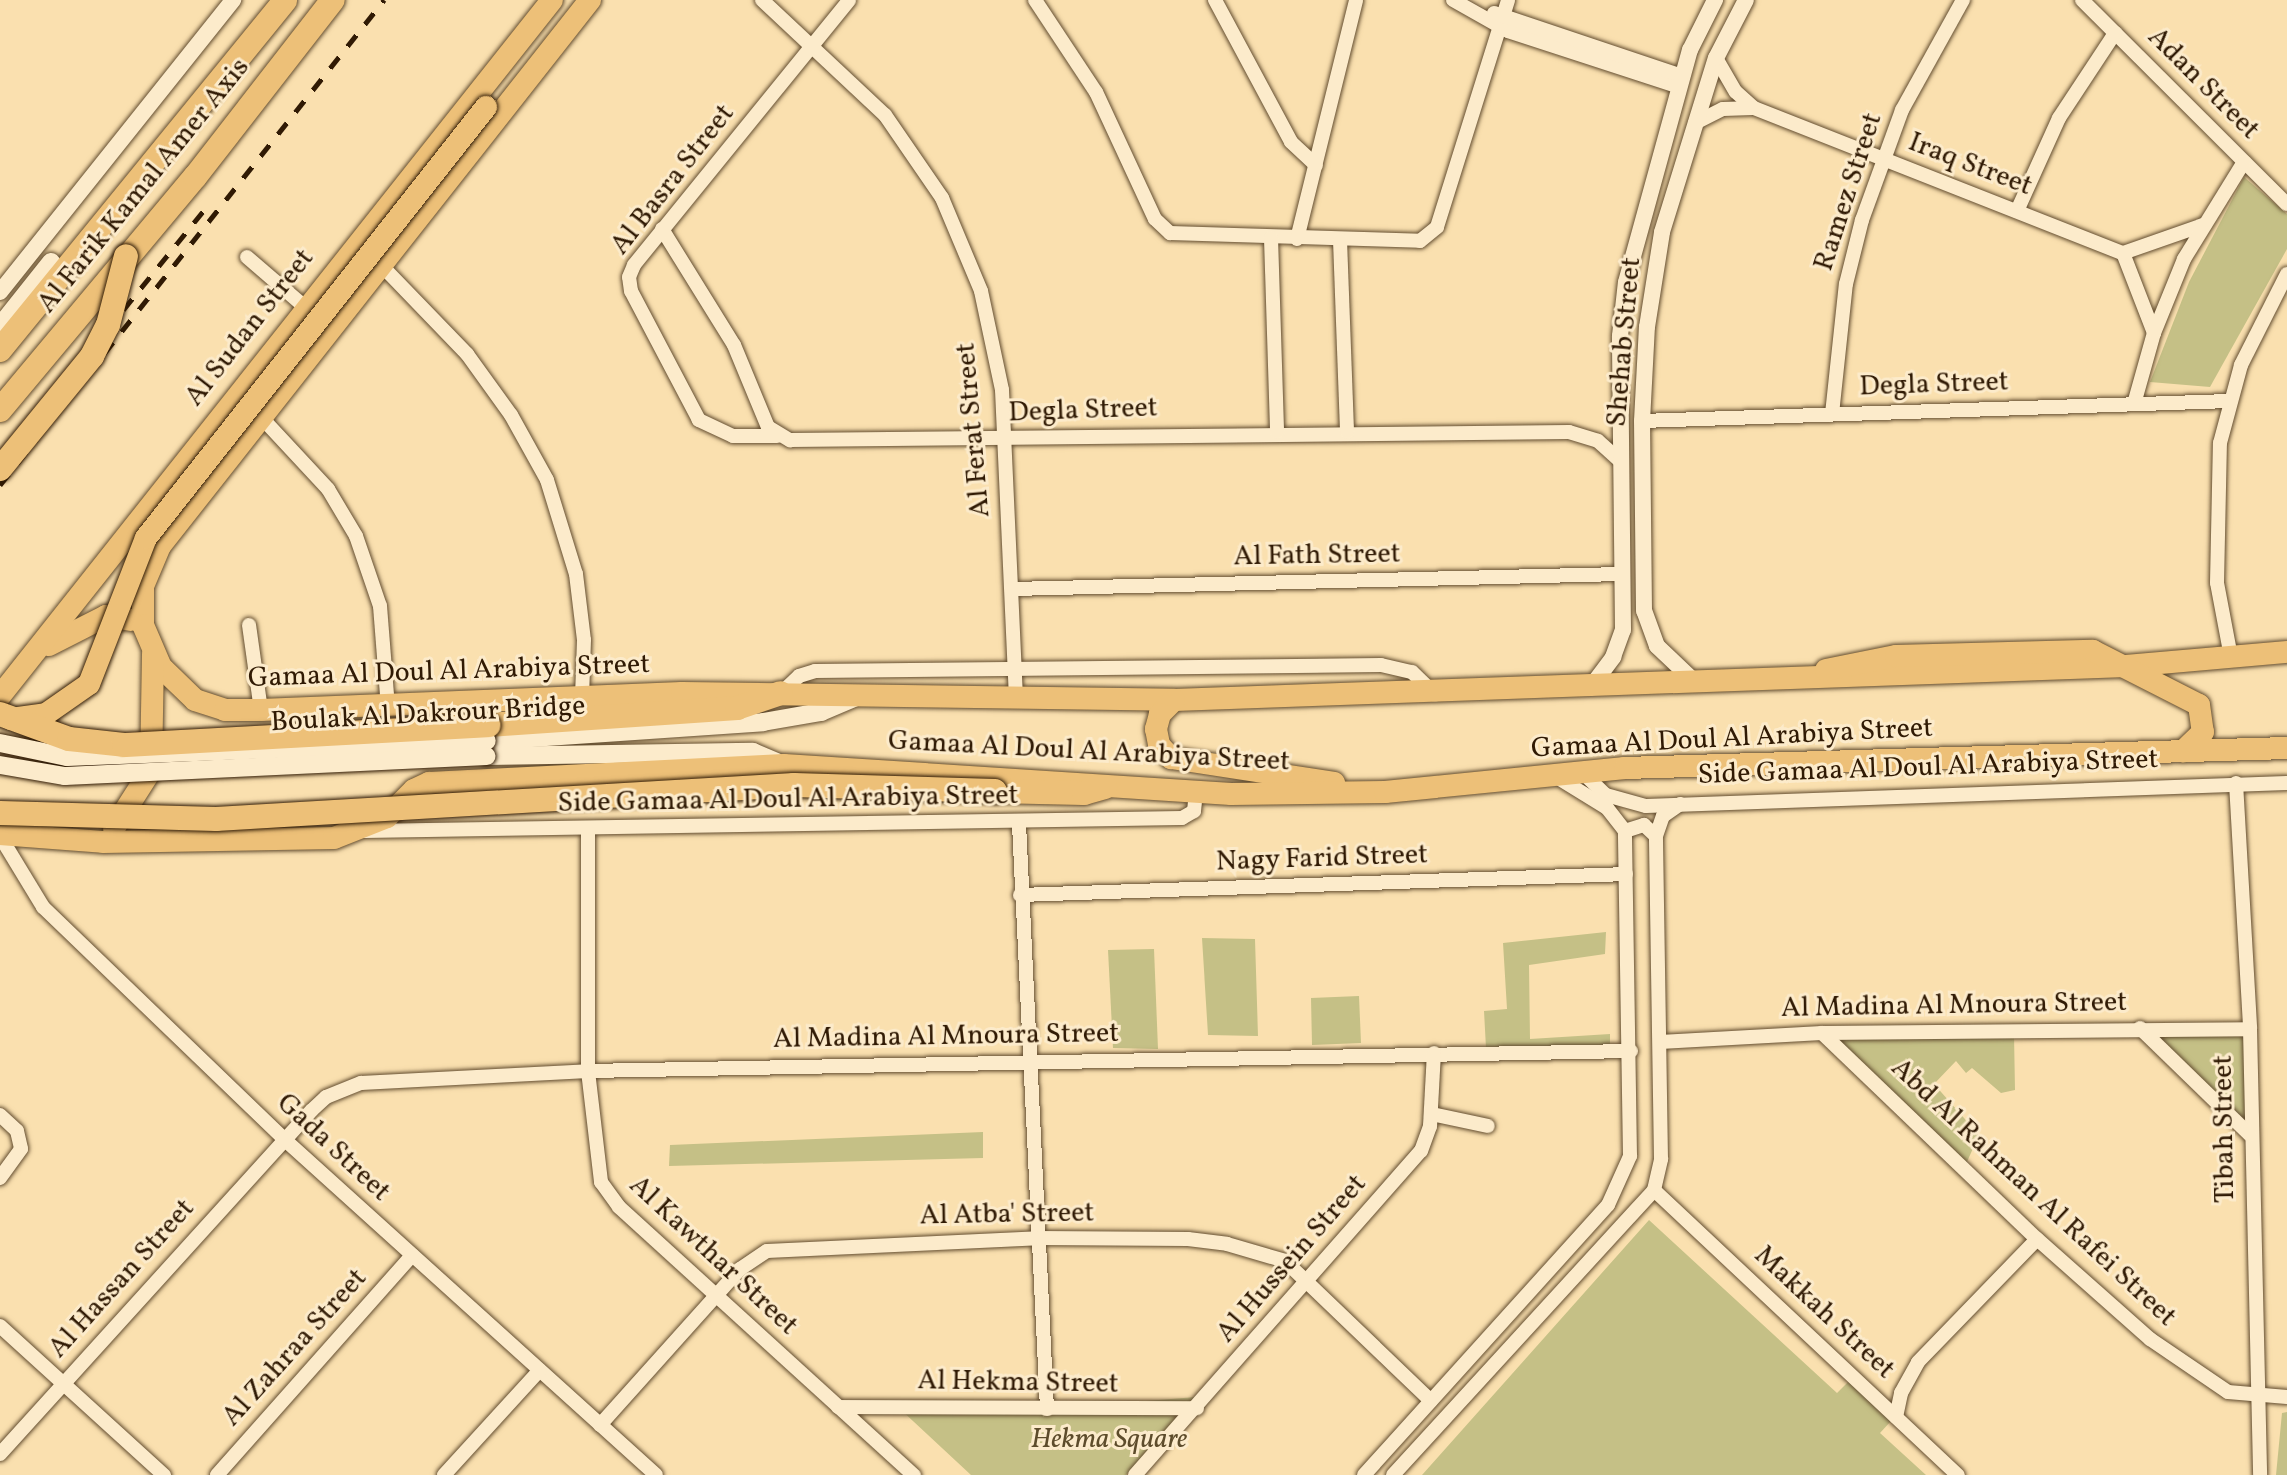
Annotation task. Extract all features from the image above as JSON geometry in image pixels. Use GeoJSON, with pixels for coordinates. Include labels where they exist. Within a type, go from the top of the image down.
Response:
{"type":"FeatureCollection","features":[{"type":"Feature","properties":{"kind":"highway","name":"Al Farik Kamal Amer Axis"},"geometry":{"type":"LineString","coordinates":[[0,350],[285,0]]}},
{"type":"Feature","properties":{"kind":"highway","name":"Al Farik Kamal Amer Axis"},"geometry":{"type":"LineString","coordinates":[[0,410],[195,177],[333,0]]}},
{"type":"Feature","properties":{"kind":"highway"},"geometry":{"type":"LineString","coordinates":[[0,469],[92,356],[108,325],[126,256]]}},
{"type":"Feature","properties":{"kind":"highway"},"geometry":{"type":"LineString","coordinates":[[0,716],[69,739],[124,745],[487,741],[737,708],[781,693]]}},
{"type":"Feature","properties":{"kind":"highway"},"geometry":{"type":"LineString","coordinates":[[0,813],[216,819],[794,785],[1084,793],[1105,787]]}},
{"type":"Feature","properties":{"kind":"main road","name":"Al Sudan Street"},"geometry":{"type":"LineString","coordinates":[[0,696],[305,307],[552,0]]}},
{"type":"Feature","properties":{"kind":"main road"},"geometry":{"type":"LineString","coordinates":[[29,659],[63,634],[106,616],[143,625],[141,599],[147,574],[172,528],[384,268],[590,0]]}},
{"type":"Feature","properties":{"kind":"main road"},"geometry":{"type":"LineString","coordinates":[[0,716],[46,714],[89,684],[146,538],[486,107],[509,73],[517,43]]}},
{"type":"Feature","properties":{"kind":"main road"},"geometry":{"type":"LineString","coordinates":[[0,326],[51,262]]}},
{"type":"Feature","properties":{"kind":"main road"},"geometry":{"type":"LineString","coordinates":[[91,580],[111,603],[141,599]]}},
{"type":"Feature","properties":{"kind":"main road","name":"Gamaa Al Doul Al Arabiya Street"},"geometry":{"type":"LineString","coordinates":[[143,625],[153,654],[170,680],[195,700],[225,710],[781,693],[857,697],[1016,696],[1174,700],[1436,694],[2126,666],[2287,652]]}},
{"type":"Feature","properties":{"kind":"main road"},"geometry":{"type":"LineString","coordinates":[[103,842],[151,770],[153,654]]}},
{"type":"Feature","properties":{"kind":"main road"},"geometry":{"type":"LineString","coordinates":[[2126,666],[2199,705],[2203,732],[2183,751]]}},
{"type":"Feature","properties":{"kind":"main road","name":"Boulak Al Dakrour Bridge"},"geometry":{"type":"LineString","coordinates":[[0,765],[65,776],[763,722],[821,712],[857,697]]}},
{"type":"Feature","properties":{"kind":"main road"},"geometry":{"type":"LineString","coordinates":[[1174,700],[1160,714],[1156,729],[1159,745],[1171,758],[1385,792]]}},
{"type":"Feature","properties":{"kind":"main road","name":"Boulak Al Dakrour Bridge"},"geometry":{"type":"LineString","coordinates":[[0,743],[67,757],[487,741],[753,752],[784,765]]}},
{"type":"Feature","properties":{"kind":"main road","name":"Gamaa Al Doul Al Arabiya Street"},"geometry":{"type":"LineString","coordinates":[[0,835],[103,842],[334,838],[363,831],[429,783],[784,765],[1196,793],[1385,792],[1583,773],[2287,748]]}},
{"type":"Feature","properties":{"kind":"street"},"geometry":{"type":"LineString","coordinates":[[0,292],[233,0]]}},
{"type":"Feature","properties":{"kind":"street","name":"Al Ferat Street"},"geometry":{"type":"LineString","coordinates":[[762,0],[814,44],[885,115],[942,198],[981,291],[996,352],[1005,440],[1016,696]]}},
{"type":"Feature","properties":{"kind":"street","name":"Al Basra Street"},"geometry":{"type":"LineString","coordinates":[[777,436],[721,433],[693,414],[631,291],[634,265],[849,0]]}},
{"type":"Feature","properties":{"kind":"street"},"geometry":{"type":"LineString","coordinates":[[1035,0],[1096,92],[1162,227],[1181,237],[1420,241],[1431,236],[1503,14]]}},
{"type":"Feature","properties":{"kind":"street"},"geometry":{"type":"LineString","coordinates":[[1215,0],[1291,142],[1316,165]]}},
{"type":"Feature","properties":{"kind":"street"},"geometry":{"type":"LineString","coordinates":[[1297,239],[1356,0]]}},
{"type":"Feature","properties":{"kind":"street"},"geometry":{"type":"LineString","coordinates":[[1453,0],[1478,11],[1503,14],[1681,81]]}},
{"type":"Feature","properties":{"kind":"street","name":"Shehab Street"},"geometry":{"type":"LineString","coordinates":[[1590,688],[1613,657],[1623,630],[1620,336],[1626,282],[1681,81],[1715,0]]}},
{"type":"Feature","properties":{"kind":"street","name":"Shehab Street"},"geometry":{"type":"LineString","coordinates":[[1647,629],[1642,421],[1652,279],[1716,58],[1746,0]]}},
{"type":"Feature","properties":{"kind":"street","name":"Ramez Street"},"geometry":{"type":"LineString","coordinates":[[1832,414],[1846,284],[1882,158],[1926,63],[1963,0]]}},
{"type":"Feature","properties":{"kind":"street","name":"Adan Street"},"geometry":{"type":"LineString","coordinates":[[2082,0],[2287,204]]}},
{"type":"Feature","properties":{"kind":"street"},"geometry":{"type":"LineString","coordinates":[[2017,211],[2059,118],[2115,33]]}},
{"type":"Feature","properties":{"kind":"street","name":"Iraq Street"},"geometry":{"type":"LineString","coordinates":[[1716,58],[1736,92],[1754,108],[2123,253]]}},
{"type":"Feature","properties":{"kind":"street","name":"Iraq Street"},"geometry":{"type":"LineString","coordinates":[[1695,123],[1723,109],[1754,108]]}},
{"type":"Feature","properties":{"kind":"street"},"geometry":{"type":"LineString","coordinates":[[2134,404],[2154,333],[2203,225],[2244,162]]}},
{"type":"Feature","properties":{"kind":"street"},"geometry":{"type":"LineString","coordinates":[[2154,333],[2123,253],[2203,225]]}},
{"type":"Feature","properties":{"kind":"street"},"geometry":{"type":"LineString","coordinates":[[662,229],[720,318],[754,386],[768,427],[777,436]]}},
{"type":"Feature","properties":{"kind":"street"},"geometry":{"type":"LineString","coordinates":[[1271,238],[1277,432]]}},
{"type":"Feature","properties":{"kind":"street"},"geometry":{"type":"LineString","coordinates":[[1340,240],[1347,432]]}},
{"type":"Feature","properties":{"kind":"street"},"geometry":{"type":"LineString","coordinates":[[247,257],[305,307]]}},
{"type":"Feature","properties":{"kind":"street"},"geometry":{"type":"LineString","coordinates":[[384,268],[467,354],[511,415],[547,480],[576,574],[584,640],[582,697]]}},
{"type":"Feature","properties":{"kind":"street"},"geometry":{"type":"LineString","coordinates":[[2231,657],[2217,583],[2220,443],[2228,401],[2256,330],[2287,274]]}},
{"type":"Feature","properties":{"kind":"street","name":"Degla Street"},"geometry":{"type":"LineString","coordinates":[[1642,421],[2228,401]]}},
{"type":"Feature","properties":{"kind":"street"},"geometry":{"type":"LineString","coordinates":[[262,418],[328,489],[367,560],[384,630],[388,707]]}},
{"type":"Feature","properties":{"kind":"street","name":"Degla Street"},"geometry":{"type":"LineString","coordinates":[[777,436],[1005,440],[1277,432],[1569,432],[1598,441],[1621,462]]}},
{"type":"Feature","properties":{"kind":"street","name":"Al Fath Street"},"geometry":{"type":"LineString","coordinates":[[1012,589],[1623,574]]}},
{"type":"Feature","properties":{"kind":"street"},"geometry":{"type":"LineString","coordinates":[[249,625],[261,710]]}},
{"type":"Feature","properties":{"kind":"street"},"geometry":{"type":"LineString","coordinates":[[1623,630],[1638,635],[1647,629],[1670,661],[1697,684]]}},
{"type":"Feature","properties":{"kind":"street"},"geometry":{"type":"LineString","coordinates":[[781,693],[792,680],[815,671],[1016,672],[1392,666],[1422,678],[1436,694]]}},
{"type":"Feature","properties":{"kind":"street","name":"Side Gamaa Al Doul Al Arabiya Street"},"geometry":{"type":"LineString","coordinates":[[1583,773],[1598,789],[1625,804],[2287,783]]}},
{"type":"Feature","properties":{"kind":"street"},"geometry":{"type":"LineString","coordinates":[[1364,1475],[1618,1190],[1633,1137],[1625,831],[1607,808],[1555,775]]}},
{"type":"Feature","properties":{"kind":"street","name":"Tibah Street"},"geometry":{"type":"LineString","coordinates":[[2236,783],[2250,1029],[2260,1475]]}},
{"type":"Feature","properties":{"kind":"street","name":"Side Gamaa Al Doul Al Arabiya Street"},"geometry":{"type":"LineString","coordinates":[[363,831],[1019,824],[1182,818],[1194,811],[1196,793]]}},
{"type":"Feature","properties":{"kind":"street"},"geometry":{"type":"LineString","coordinates":[[1393,1475],[1654,1190],[1661,1159],[1656,836],[1663,816],[1680,804]]}},
{"type":"Feature","properties":{"kind":"street"},"geometry":{"type":"LineString","coordinates":[[1019,824],[1026,1060],[1047,1409]]}},
{"type":"Feature","properties":{"kind":"street"},"geometry":{"type":"LineString","coordinates":[[1625,831],[1644,825],[1656,836]]}},
{"type":"Feature","properties":{"kind":"street","name":"Al Kawthar Street"},"geometry":{"type":"LineString","coordinates":[[588,828],[588,1071],[597,1167],[608,1196],[914,1475]]}},
{"type":"Feature","properties":{"kind":"street","name":"Gada Street"},"geometry":{"type":"LineString","coordinates":[[0,835],[43,907],[284,1139],[656,1475]]}},
{"type":"Feature","properties":{"kind":"street","name":"Nagy Farid Street"},"geometry":{"type":"LineString","coordinates":[[1020,895],[1626,874]]}},
{"type":"Feature","properties":{"kind":"street"},"geometry":{"type":"LineString","coordinates":[[2140,1028],[2250,1135]]}},
{"type":"Feature","properties":{"kind":"street","name":"Al Madina Al Mnoura Street"},"geometry":{"type":"LineString","coordinates":[[1660,1042],[1822,1033],[2250,1029]]}},
{"type":"Feature","properties":{"kind":"street","name":"Abd Al Rahman Al Rafei Street"},"geometry":{"type":"LineString","coordinates":[[1822,1033],[2111,1307],[2193,1370],[2228,1392],[2259,1398],[2287,1397]]}},
{"type":"Feature","properties":{"kind":"street","name":"Al Madina Al Mnoura Street"},"geometry":{"type":"LineString","coordinates":[[284,1139],[326,1097],[361,1083],[588,1071],[1026,1060],[1631,1051]]}},
{"type":"Feature","properties":{"kind":"street","name":"Al Hussein Street"},"geometry":{"type":"LineString","coordinates":[[1135,1475],[1421,1151],[1432,1114],[1434,1053]]}},
{"type":"Feature","properties":{"kind":"street"},"geometry":{"type":"LineString","coordinates":[[1432,1114],[1488,1126]]}},
{"type":"Feature","properties":{"kind":"street"},"geometry":{"type":"LineString","coordinates":[[0,1115],[17,1131],[21,1149],[0,1178]]}},
{"type":"Feature","properties":{"kind":"street","name":"Al Hassan Street"},"geometry":{"type":"LineString","coordinates":[[0,1454],[284,1139]]}},
{"type":"Feature","properties":{"kind":"street","name":"Makkah Street"},"geometry":{"type":"LineString","coordinates":[[1654,1190],[1958,1475]]}},
{"type":"Feature","properties":{"kind":"street","name":"Al Atba' Street"},"geometry":{"type":"LineString","coordinates":[[600,1425],[749,1261],[780,1247],[1038,1238],[1227,1244],[1285,1261],[1310,1279],[1431,1401]]}},
{"type":"Feature","properties":{"kind":"street"},"geometry":{"type":"LineString","coordinates":[[1896,1417],[1901,1393],[1918,1362],[2037,1239]]}},
{"type":"Feature","properties":{"kind":"street","name":"Al Zahraa Street"},"geometry":{"type":"LineString","coordinates":[[217,1475],[412,1255]]}},
{"type":"Feature","properties":{"kind":"street"},"geometry":{"type":"LineString","coordinates":[[0,1326],[164,1475]]}},
{"type":"Feature","properties":{"kind":"street"},"geometry":{"type":"LineString","coordinates":[[444,1475],[540,1370]]}},
{"type":"Feature","properties":{"kind":"street","name":"Al Hekma Street"},"geometry":{"type":"LineString","coordinates":[[838,1407],[1197,1408]]}},
{"type":"Feature","properties":{"kind":"green space"},"geometry":{"type":"Polygon","coordinates":[[[2244,177],[2287,214],[2287,249],[2210,387],[2150,382],[2189,282],[2244,177]]]}},
{"type":"Feature","properties":{"kind":"green space"},"geometry":{"type":"Polygon","coordinates":[[[1606,932],[1605,954],[1529,965],[1530,1039],[1610,1034],[1610,1048],[1486,1048],[1484,1011],[1507,1009],[1503,943],[1606,932]]]}},
{"type":"Feature","properties":{"kind":"green space"},"geometry":{"type":"Polygon","coordinates":[[[1202,938],[1255,939],[1258,1036],[1208,1035],[1202,938]]]}},
{"type":"Feature","properties":{"kind":"green space"},"geometry":{"type":"Polygon","coordinates":[[[1154,949],[1158,1049],[1113,1048],[1108,950],[1154,949]]]}},
{"type":"Feature","properties":{"kind":"green space"},"geometry":{"type":"Polygon","coordinates":[[[1359,996],[1361,1043],[1312,1045],[1311,998],[1359,996]]]}},
{"type":"Feature","properties":{"kind":"green space"},"geometry":{"type":"Polygon","coordinates":[[[2249,1030],[2248,1130],[2147,1031],[2249,1030]]]}},
{"type":"Feature","properties":{"kind":"green space"},"geometry":{"type":"Polygon","coordinates":[[[2014,1034],[2015,1090],[2001,1093],[1972,1068],[1966,1073],[1956,1061],[1934,1084],[1979,1135],[1966,1164],[1834,1035],[2014,1034]]]}},
{"type":"Feature","properties":{"kind":"green space"},"geometry":{"type":"Polygon","coordinates":[[[983,1132],[983,1158],[669,1166],[670,1145],[983,1132]]]}},
{"type":"Feature","properties":{"kind":"green space"},"geometry":{"type":"Polygon","coordinates":[[[1649,1220],[1837,1393],[1850,1380],[1891,1421],[1880,1433],[1926,1475],[1422,1475],[1649,1220]]]}},
{"type":"Feature","properties":{"kind":"green space","name":"Hekma Square"},"geometry":{"type":"Polygon","coordinates":[[[1196,1397],[1126,1475],[971,1475],[899,1408],[1071,1407],[1196,1397]]]}},
{"type":"Feature","properties":{"kind":"green space"},"geometry":{"type":"Polygon","coordinates":[[[2287,1412],[2287,1475],[2276,1475],[2282,1413],[2287,1412]]]}},
{"type":"Feature","properties":{"kind":"railway"},"geometry":{"type":"LineString","coordinates":[[0,485],[384,0]]}},
{"type":"Feature","properties":{"kind":"railway"},"geometry":{"type":"LineString","coordinates":[[0,462],[204,210]]}}]}
